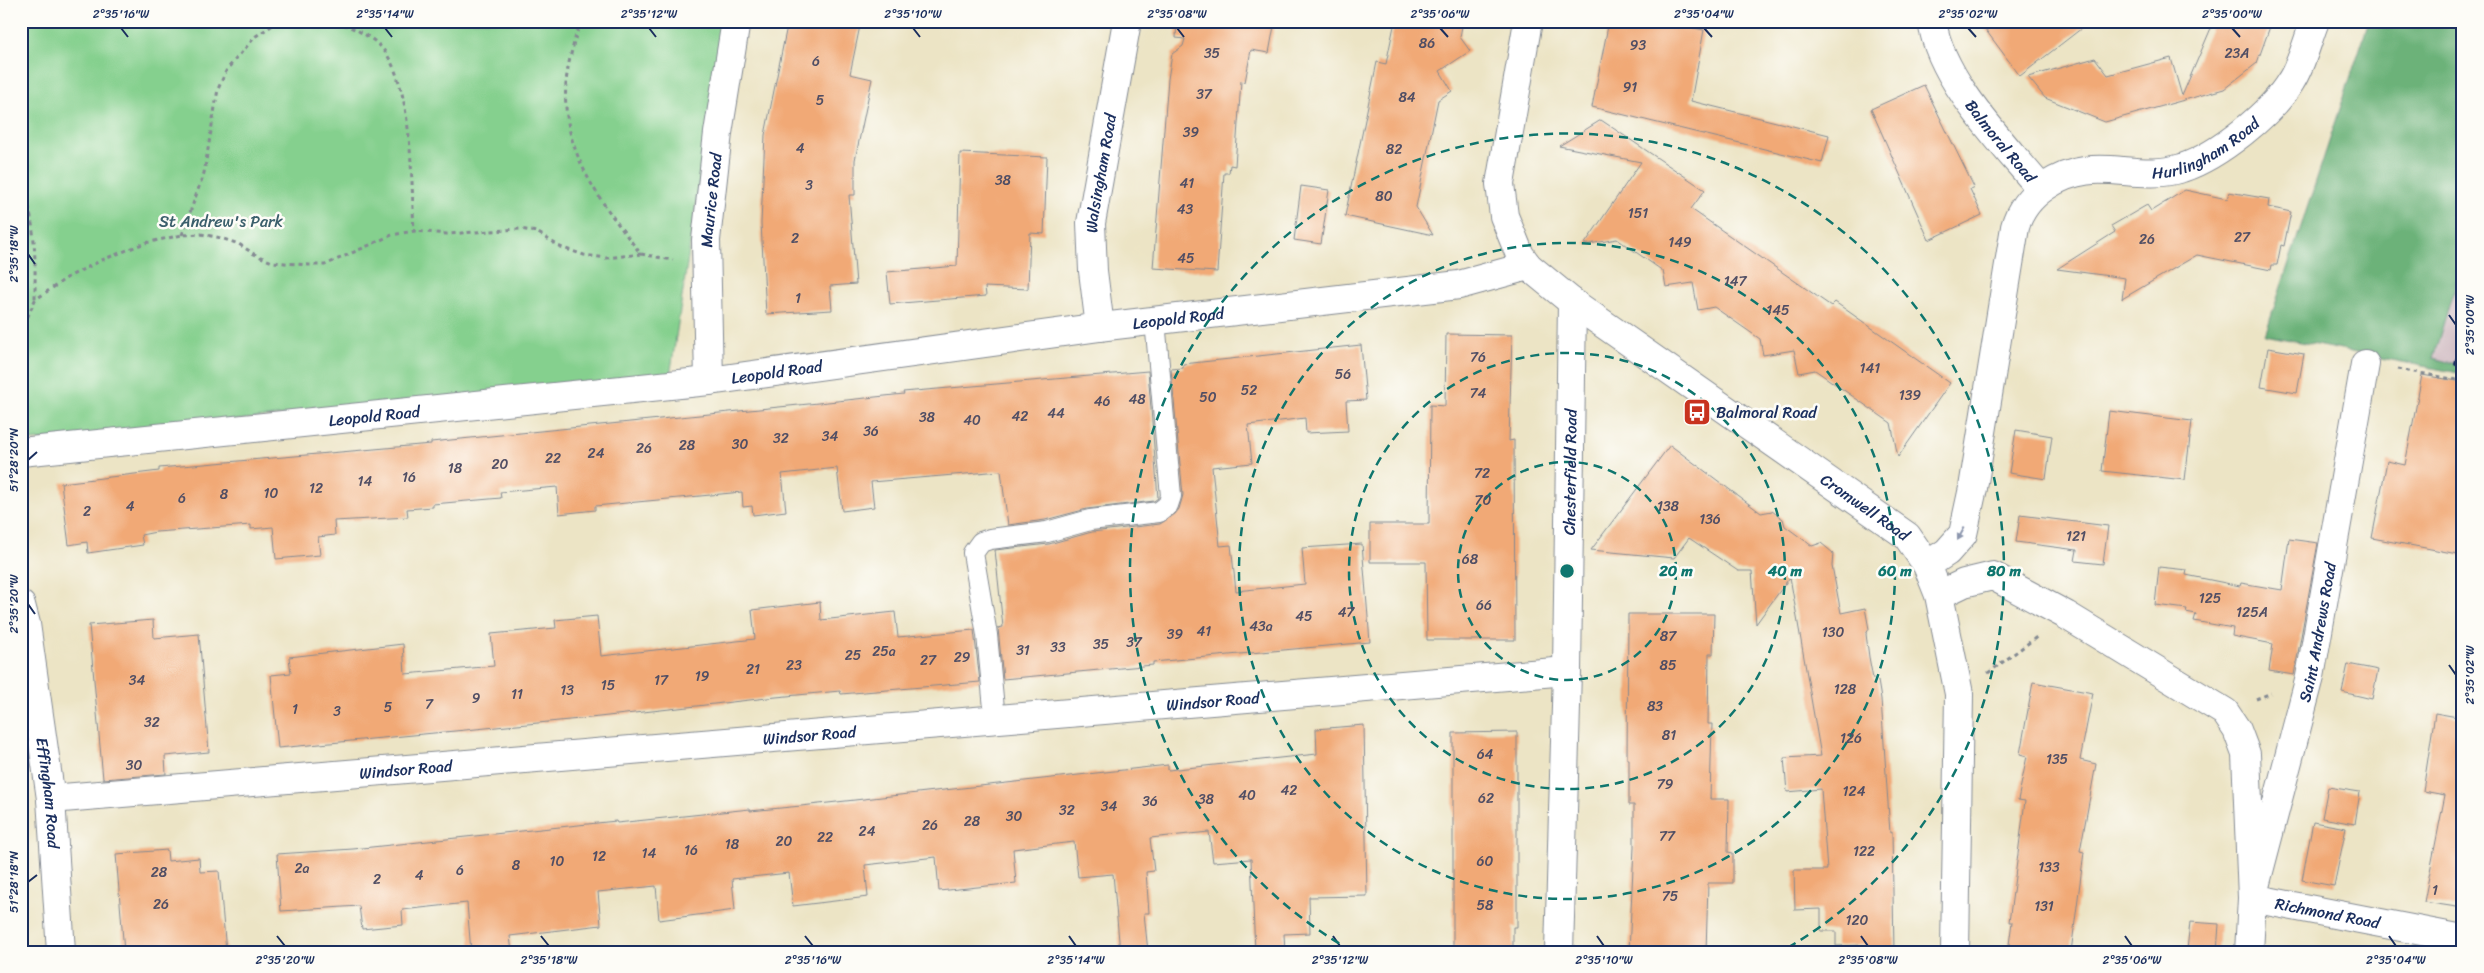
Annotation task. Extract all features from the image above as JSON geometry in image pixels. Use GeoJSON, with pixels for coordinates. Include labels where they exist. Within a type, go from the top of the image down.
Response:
{"type":"FeatureCollection","features":[{"type":"Feature","properties":{"kind":"street","name":"Maurice Road"},"geometry":{"type":"LineString","coordinates":[[709,381],[705,266],[718,133],[736,21]]}},
{"type":"Feature","properties":{"kind":"street","name":"Walsingham Road"},"geometry":{"type":"LineString","coordinates":[[1100,327],[1092,263],[1091,223],[1127,21]]}},
{"type":"Feature","properties":{"kind":"street"},"geometry":{"type":"LineString","coordinates":[[1528,21],[1500,184],[1504,216],[1520,255],[1528,266],[1572,302]]}},
{"type":"Feature","properties":{"kind":"street","name":"Balmoral Road"},"geometry":{"type":"LineString","coordinates":[[1926,565],[1947,552],[1963,534],[1974,488],[2015,227],[2025,205],[2041,190],[1959,86],[1946,65],[1934,34],[1932,21]]}},
{"type":"Feature","properties":{"kind":"street","name":"Hurlingham Road"},"geometry":{"type":"LineString","coordinates":[[2041,190],[2060,178],[2081,170],[2167,171],[2183,168],[2214,151],[2234,138],[2279,98],[2292,80],[2315,21]]}},
{"type":"Feature","properties":{"kind":"street","name":"Leopold Road"},"geometry":{"type":"LineString","coordinates":[[21,452],[709,381],[1100,327],[1459,285],[1528,266]]}},
{"type":"Feature","properties":{"kind":"street","name":"Cromwell Road"},"geometry":{"type":"LineString","coordinates":[[1572,302],[1907,536],[1926,565],[1939,596],[1960,694],[1955,952]]}},
{"type":"Feature","properties":{"kind":"street","name":"Chesterfield Road"},"geometry":{"type":"LineString","coordinates":[[1560,952],[1567,671],[1572,302]]}},
{"type":"Feature","properties":{"kind":"street","name":"Saint Andrews Road"},"geometry":{"type":"LineString","coordinates":[[2252,898],[2310,677],[2365,364]]}},
{"type":"Feature","properties":{"kind":"street","name":"Saint Andrews Road"},"geometry":{"type":"LineString","coordinates":[[1939,596],[1964,583],[1993,576],[2066,615],[2225,712],[2237,730],[2246,754],[2252,898],[2249,952]]}},
{"type":"Feature","properties":{"kind":"street","name":"Effingham Road"},"geometry":{"type":"LineString","coordinates":[[21,604],[26,624],[51,799],[61,952]]}},
{"type":"Feature","properties":{"kind":"street","name":"Windsor Road"},"geometry":{"type":"LineString","coordinates":[[51,799],[1567,671]]}},
{"type":"Feature","properties":{"kind":"street","name":"Richmond Road"},"geometry":{"type":"LineString","coordinates":[[2252,898],[2463,939]]}},
{"type":"Feature","properties":{"kind":"lane"},"geometry":{"type":"LineString","coordinates":[[995,719],[987,635],[973,553],[981,542],[990,539],[1046,532],[1090,520],[1159,512],[1168,506],[1171,496],[1155,321]]}},
{"type":"Feature","properties":{"kind":"path"},"geometry":{"type":"LineString","coordinates":[[182,235],[204,172],[218,90],[227,69],[256,36],[279,21]]}},
{"type":"Feature","properties":{"kind":"path"},"geometry":{"type":"LineString","coordinates":[[336,21],[354,29],[379,45],[399,76],[403,91],[414,231]]}},
{"type":"Feature","properties":{"kind":"path"},"geometry":{"type":"LineString","coordinates":[[576,21],[578,28]]}},
{"type":"Feature","properties":{"kind":"path"},"geometry":{"type":"LineString","coordinates":[[582,21],[578,28],[565,77],[568,130],[587,180],[641,254]]}},
{"type":"Feature","properties":{"kind":"path"},"geometry":{"type":"LineString","coordinates":[[21,184],[29,202],[35,229],[35,300],[21,332]]}},
{"type":"Feature","properties":{"kind":"path"},"geometry":{"type":"LineString","coordinates":[[35,300],[68,277],[102,260],[145,243],[182,235],[202,234],[221,238],[238,244],[272,262],[325,265],[392,235],[414,231],[447,234],[520,229],[537,232],[560,247],[584,255],[606,258],[641,254],[705,266]]}},
{"type":"Feature","properties":{"kind":"path"},"geometry":{"type":"LineString","coordinates":[[2365,364],[2417,371],[2463,381]]}},
{"type":"Feature","properties":{"kind":"path"},"geometry":{"type":"LineString","coordinates":[[1960,694],[2066,615]]}},
{"type":"Feature","properties":{"kind":"path"},"geometry":{"type":"LineString","coordinates":[[2225,712],[2310,677]]}},
{"type":"Feature","properties":{"kind":"shaded area"},"geometry":{"type":"Polygon","coordinates":[[[2463,260],[2463,366],[2433,359],[2463,260]]]}},
{"type":"Feature","properties":{"kind":"green space","name":"St Andrew's Park"},"geometry":{"type":"Polygon","coordinates":[[[21,21],[724,21],[670,376],[21,442],[21,21]]]}},
{"type":"Feature","properties":{"kind":"green space"},"geometry":{"type":"Polygon","coordinates":[[[2369,21],[2463,21],[2463,260],[2433,358],[2463,366],[2463,374],[2265,335],[2369,21]]]}},
{"type":"Feature","properties":{"kind":"building"},"geometry":{"type":"Polygon","coordinates":[[[788,21],[861,21],[850,74],[872,79],[855,160],[855,195],[849,195],[856,284],[830,286],[832,310],[766,314],[761,223],[765,135],[788,21]]]}},
{"type":"Feature","properties":{"kind":"building"},"geometry":{"type":"Polygon","coordinates":[[[1177,21],[1256,21],[1274,26],[1269,53],[1251,50],[1245,82],[1241,81],[1235,166],[1230,165],[1229,173],[1224,173],[1217,272],[1153,268],[1168,79],[1172,54],[1183,46],[1185,39],[1176,38],[1177,21]]]}},
{"type":"Feature","properties":{"kind":"building"},"geometry":{"type":"Polygon","coordinates":[[[1395,21],[1463,21],[1460,37],[1470,51],[1440,71],[1452,91],[1438,100],[1416,207],[1433,235],[1345,216],[1377,62],[1386,64],[1395,21]]]}},
{"type":"Feature","properties":{"kind":"building"},"geometry":{"type":"Polygon","coordinates":[[[1609,21],[1658,21],[1704,30],[1691,101],[1829,135],[1822,163],[1592,107],[1609,21]]]}},
{"type":"Feature","properties":{"kind":"building"},"geometry":{"type":"Polygon","coordinates":[[[1979,21],[2091,21],[2020,76],[1979,21]]]}},
{"type":"Feature","properties":{"kind":"building"},"geometry":{"type":"Polygon","coordinates":[[[2214,21],[2272,21],[2257,63],[2224,89],[2105,122],[2045,98],[2028,77],[2095,58],[2108,75],[2171,58],[2182,96],[2214,21]]]}},
{"type":"Feature","properties":{"kind":"building"},"geometry":{"type":"Polygon","coordinates":[[[1924,85],[1974,187],[1970,189],[1982,215],[1929,240],[1871,109],[1924,85]]]}},
{"type":"Feature","properties":{"kind":"building"},"geometry":{"type":"Polygon","coordinates":[[[1601,120],[1705,190],[1691,209],[1831,306],[1835,302],[1950,383],[1898,457],[1891,423],[1815,370],[1799,373],[1794,350],[1763,355],[1760,339],[1714,307],[1698,310],[1693,283],[1666,287],[1663,271],[1617,239],[1584,245],[1641,162],[1559,146],[1601,120]]]}},
{"type":"Feature","properties":{"kind":"building"},"geometry":{"type":"Polygon","coordinates":[[[960,153],[1047,157],[1044,234],[1030,233],[1028,289],[985,287],[986,296],[890,304],[887,272],[957,266],[960,153]]]}},
{"type":"Feature","properties":{"kind":"building"},"geometry":{"type":"Polygon","coordinates":[[[1301,186],[1329,190],[1321,244],[1294,240],[1301,186]]]}},
{"type":"Feature","properties":{"kind":"building"},"geometry":{"type":"Polygon","coordinates":[[[2185,190],[2227,199],[2229,192],[2269,199],[2268,207],[2291,212],[2284,246],[2281,245],[2277,265],[2272,265],[2271,270],[2197,255],[2122,299],[2125,278],[2057,269],[2115,232],[2111,226],[2147,205],[2151,211],[2185,190]]]}},
{"type":"Feature","properties":{"kind":"building"},"geometry":{"type":"Polygon","coordinates":[[[1446,334],[1512,335],[1509,441],[1514,440],[1515,640],[1427,640],[1426,562],[1370,562],[1370,524],[1429,524],[1430,405],[1445,406],[1446,334]]]}},
{"type":"Feature","properties":{"kind":"building"},"geometry":{"type":"Polygon","coordinates":[[[1361,345],[1366,400],[1346,401],[1348,431],[1306,433],[1305,418],[1248,425],[1252,463],[1212,467],[1220,546],[1231,545],[1236,591],[1305,584],[1302,548],[1362,544],[1370,642],[1153,662],[1153,665],[1003,679],[998,628],[1003,627],[995,550],[1049,544],[1092,532],[1160,524],[1179,509],[1183,495],[1171,369],[1183,368],[1183,364],[1361,345]]]}},
{"type":"Feature","properties":{"kind":"building"},"geometry":{"type":"Polygon","coordinates":[[[2268,348],[2304,354],[2297,393],[2261,387],[2268,348]]]}},
{"type":"Feature","properties":{"kind":"building"},"geometry":{"type":"Polygon","coordinates":[[[1148,371],[1158,498],[1154,501],[1087,509],[1045,520],[1008,525],[1001,471],[871,482],[874,507],[842,511],[837,468],[782,474],[786,511],[753,515],[752,506],[743,507],[742,492],[595,506],[595,510],[559,514],[557,487],[500,492],[501,498],[433,504],[433,507],[407,509],[408,517],[334,521],[335,535],[318,537],[320,555],[276,559],[273,527],[251,529],[251,525],[156,532],[141,535],[143,545],[88,553],[87,542],[69,545],[61,483],[159,471],[159,468],[431,444],[431,442],[904,394],[903,392],[1148,371]]]}},
{"type":"Feature","properties":{"kind":"building"},"geometry":{"type":"Polygon","coordinates":[[[2422,375],[2463,382],[2463,555],[2372,538],[2387,461],[2405,465],[2422,375]]]}},
{"type":"Feature","properties":{"kind":"building"},"geometry":{"type":"Polygon","coordinates":[[[2109,411],[2192,421],[2185,480],[2102,471],[2109,411]]]}},
{"type":"Feature","properties":{"kind":"building"},"geometry":{"type":"Polygon","coordinates":[[[2016,430],[2052,436],[2046,479],[2009,473],[2016,430]]]}},
{"type":"Feature","properties":{"kind":"building"},"geometry":{"type":"Polygon","coordinates":[[[1670,445],[1761,513],[1772,511],[1783,519],[1785,526],[1812,546],[1821,543],[1833,553],[1832,566],[1841,613],[1865,608],[1869,629],[1866,634],[1869,657],[1873,679],[1878,681],[1881,699],[1890,833],[1892,832],[1894,952],[1864,952],[1864,945],[1836,946],[1836,931],[1821,931],[1821,909],[1795,910],[1794,870],[1827,870],[1821,789],[1787,792],[1784,758],[1821,756],[1790,577],[1756,624],[1752,571],[1738,571],[1689,538],[1674,558],[1591,550],[1670,445]]]}},
{"type":"Feature","properties":{"kind":"building"},"geometry":{"type":"Polygon","coordinates":[[[2020,515],[2108,526],[2103,564],[2075,561],[2077,550],[2016,542],[2020,515]]]}},
{"type":"Feature","properties":{"kind":"building"},"geometry":{"type":"Polygon","coordinates":[[[2289,539],[2318,543],[2294,675],[2269,671],[2273,644],[2232,636],[2233,628],[2194,621],[2196,614],[2186,612],[2187,609],[2155,605],[2159,567],[2187,570],[2186,575],[2240,586],[2241,583],[2282,590],[2289,539]]]}},
{"type":"Feature","properties":{"kind":"building"},"geometry":{"type":"Polygon","coordinates":[[[820,602],[821,620],[895,612],[898,637],[974,630],[980,682],[841,694],[840,691],[776,697],[590,718],[278,748],[271,675],[291,673],[289,657],[403,644],[405,674],[494,666],[491,634],[556,628],[555,620],[597,616],[601,656],[755,639],[752,610],[820,602]]]}},
{"type":"Feature","properties":{"kind":"building"},"geometry":{"type":"Polygon","coordinates":[[[1628,614],[1714,614],[1713,654],[1709,654],[1708,724],[1712,724],[1710,799],[1729,799],[1728,852],[1733,853],[1733,883],[1708,883],[1706,952],[1629,952],[1634,805],[1629,805],[1629,759],[1627,759],[1628,614]]]}},
{"type":"Feature","properties":{"kind":"building"},"geometry":{"type":"Polygon","coordinates":[[[153,620],[154,638],[199,634],[209,752],[165,756],[166,774],[103,779],[89,625],[153,620]]]}},
{"type":"Feature","properties":{"kind":"building"},"geometry":{"type":"Polygon","coordinates":[[[2348,664],[2378,670],[2372,699],[2342,692],[2348,664]]]}},
{"type":"Feature","properties":{"kind":"building"},"geometry":{"type":"Polygon","coordinates":[[[2033,682],[2093,693],[2080,760],[2096,764],[2080,851],[2084,852],[2071,952],[2008,952],[2012,922],[2009,922],[2025,801],[2018,800],[2027,756],[2020,754],[2033,682]]]}},
{"type":"Feature","properties":{"kind":"building"},"geometry":{"type":"Polygon","coordinates":[[[2435,713],[2463,718],[2463,908],[2424,902],[2445,795],[2423,791],[2435,713]]]}},
{"type":"Feature","properties":{"kind":"building"},"geometry":{"type":"Polygon","coordinates":[[[1364,725],[1367,896],[1309,897],[1310,933],[1284,934],[1285,952],[1255,952],[1251,859],[1213,862],[1209,832],[1150,838],[1154,871],[1146,872],[1149,913],[1144,913],[1148,952],[1120,952],[1113,874],[1078,877],[1074,842],[1013,849],[1016,883],[939,891],[936,857],[865,865],[868,897],[793,906],[789,873],[732,879],[735,910],[659,920],[656,886],[598,892],[601,925],[510,936],[512,952],[471,952],[467,903],[402,910],[403,925],[362,929],[359,906],[281,911],[277,854],[353,849],[616,821],[617,823],[750,809],[750,811],[801,806],[1168,765],[1168,770],[1317,754],[1316,729],[1364,725]]]}},
{"type":"Feature","properties":{"kind":"building"},"geometry":{"type":"Polygon","coordinates":[[[1517,732],[1517,927],[1513,927],[1513,952],[1453,952],[1453,733],[1517,732]]]}},
{"type":"Feature","properties":{"kind":"building"},"geometry":{"type":"Polygon","coordinates":[[[2328,787],[2360,792],[2355,824],[2322,818],[2328,787]]]}},
{"type":"Feature","properties":{"kind":"building"},"geometry":{"type":"Polygon","coordinates":[[[2313,822],[2346,828],[2334,886],[2302,880],[2313,822]]]}},
{"type":"Feature","properties":{"kind":"building"},"geometry":{"type":"Polygon","coordinates":[[[167,850],[168,861],[199,858],[200,872],[219,871],[226,952],[124,952],[116,854],[167,850]]]}},
{"type":"Feature","properties":{"kind":"building"},"geometry":{"type":"Polygon","coordinates":[[[2190,922],[2219,924],[2217,952],[2187,950],[2190,922]]]}},
{"type":"Feature","properties":{"kind":"railway"},"geometry":{"type":"LineString","coordinates":[[2456,364],[2463,340]]}},
{"type":"Feature","properties":{"kind":"place","name":"Balmoral Road"},"geometry":{"type":"Point","coordinates":[1697,412]}}]}
